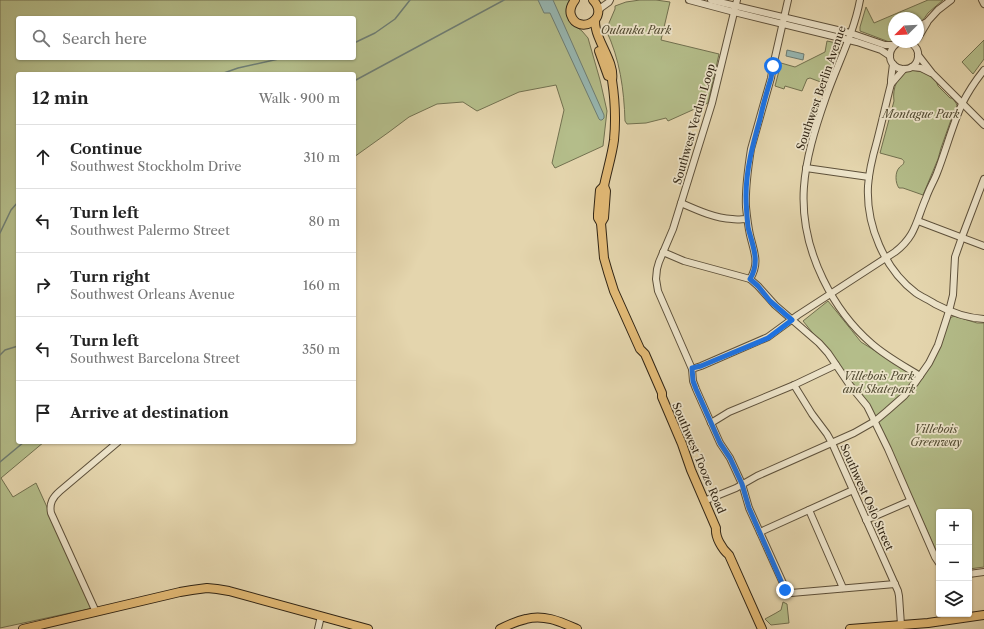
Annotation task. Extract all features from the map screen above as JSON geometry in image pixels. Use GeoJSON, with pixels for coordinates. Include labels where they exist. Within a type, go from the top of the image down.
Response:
{"type":"FeatureCollection","features":[{"type":"Feature","properties":{"kind":"main road"},"geometry":{"type":"LineString","coordinates":[[584,25],[590,24],[595,20],[598,6],[594,0]]}},
{"type":"Feature","properties":{"kind":"main road"},"geometry":{"type":"LineString","coordinates":[[574,1],[571,7],[571,15],[576,22],[584,25],[592,32],[608,76],[612,80]]}},
{"type":"Feature","properties":{"kind":"main road","name":"Southwest Tooze Road"},"geometry":{"type":"LineString","coordinates":[[595,20],[596,30],[606,53],[613,75],[614,130],[612,152],[604,186],[600,190],[598,218],[601,223],[603,251],[610,279],[640,349],[640,355],[658,394],[662,397],[682,444],[724,551],[729,555],[762,629]]}},
{"type":"Feature","properties":{"kind":"main road"},"geometry":{"type":"LineString","coordinates":[[23,629],[180,592],[209,588],[241,593],[368,629]]}},
{"type":"Feature","properties":{"kind":"main road"},"geometry":{"type":"LineString","coordinates":[[850,629],[928,623],[984,615]]}},
{"type":"Feature","properties":{"kind":"main road"},"geometry":{"type":"LineString","coordinates":[[500,629],[524,619],[539,617],[551,619],[578,629]]}},
{"type":"Feature","properties":{"kind":"street"},"geometry":{"type":"LineString","coordinates":[[598,11],[610,0]]}},
{"type":"Feature","properties":{"kind":"street"},"geometry":{"type":"LineString","coordinates":[[689,0],[736,6]]}},
{"type":"Feature","properties":{"kind":"street"},"geometry":{"type":"LineString","coordinates":[[711,0],[784,20],[888,45]]}},
{"type":"Feature","properties":{"kind":"street"},"geometry":{"type":"LineString","coordinates":[[750,279],[754,274],[756,260],[747,219],[746,197],[749,161],[771,78],[788,0]]}},
{"type":"Feature","properties":{"kind":"street","name":"Southwest Berlin Avenue"},"geometry":{"type":"LineString","coordinates":[[860,0],[811,145],[804,180],[803,204],[805,226],[820,273],[830,294],[847,319],[872,344],[920,376]]}},
{"type":"Feature","properties":{"kind":"street"},"geometry":{"type":"LineString","coordinates":[[924,24],[951,0]]}},
{"type":"Feature","properties":{"kind":"street"},"geometry":{"type":"LineString","coordinates":[[982,0],[984,4]]}},
{"type":"Feature","properties":{"kind":"street","name":"Southwest Verdun Loop"},"geometry":{"type":"LineString","coordinates":[[736,6],[712,103],[673,229],[657,269],[656,279],[658,291],[692,368],[693,381],[696,389],[720,443],[730,458],[742,484],[749,508],[787,592],[843,588]]}},
{"type":"Feature","properties":{"kind":"street"},"geometry":{"type":"LineString","coordinates":[[924,29],[927,22]]}},
{"type":"Feature","properties":{"kind":"street"},"geometry":{"type":"LineString","coordinates":[[849,36],[881,50],[890,56]]}},
{"type":"Feature","properties":{"kind":"street"},"geometry":{"type":"LineString","coordinates":[[892,48],[890,56],[893,64],[891,84],[869,177],[868,194],[870,217],[875,235],[886,258],[909,287],[926,299],[949,311],[984,319]]}},
{"type":"Feature","properties":{"kind":"street"},"geometry":{"type":"LineString","coordinates":[[916,48],[932,73],[984,125]]}},
{"type":"Feature","properties":{"kind":"street"},"geometry":{"type":"LineString","coordinates":[[891,84],[904,70],[912,67],[917,62],[918,48]]}},
{"type":"Feature","properties":{"kind":"street"},"geometry":{"type":"LineString","coordinates":[[893,64],[904,70]]}},
{"type":"Feature","properties":{"kind":"street"},"geometry":{"type":"LineString","coordinates":[[912,67],[921,68],[932,73]]}},
{"type":"Feature","properties":{"kind":"street"},"geometry":{"type":"LineString","coordinates":[[692,368],[701,366],[768,338],[830,294],[895,252],[906,242],[912,234],[918,221],[962,104],[984,70]]}},
{"type":"Feature","properties":{"kind":"street"},"geometry":{"type":"LineString","coordinates":[[806,168],[869,177]]}},
{"type":"Feature","properties":{"kind":"street"},"geometry":{"type":"LineString","coordinates":[[704,501],[736,488],[757,476],[854,433],[875,421],[904,396],[920,376],[938,345],[953,295],[955,257],[983,184]]}},
{"type":"Feature","properties":{"kind":"street"},"geometry":{"type":"LineString","coordinates":[[681,203],[699,211],[724,218],[747,219]]}},
{"type":"Feature","properties":{"kind":"street"},"geometry":{"type":"LineString","coordinates":[[918,221],[984,246]]}},
{"type":"Feature","properties":{"kind":"street"},"geometry":{"type":"LineString","coordinates":[[663,252],[688,262],[750,279],[758,286],[770,301],[819,343],[828,353],[854,391],[867,406],[875,421],[936,558]]}},
{"type":"Feature","properties":{"kind":"street"},"geometry":{"type":"LineString","coordinates":[[711,423],[729,412],[794,385],[836,365]]}},
{"type":"Feature","properties":{"kind":"street","name":"Southwest Oslo Street"},"geometry":{"type":"LineString","coordinates":[[794,385],[805,404],[832,443],[895,584],[899,596],[901,625]]}},
{"type":"Feature","properties":{"kind":"street"},"geometry":{"type":"LineString","coordinates":[[96,612],[50,512],[50,504],[52,499],[60,491],[116,444]]}},
{"type":"Feature","properties":{"kind":"street"},"geometry":{"type":"LineString","coordinates":[[760,532],[853,490]]}},
{"type":"Feature","properties":{"kind":"street"},"geometry":{"type":"LineString","coordinates":[[866,520],[910,500]]}},
{"type":"Feature","properties":{"kind":"street"},"geometry":{"type":"LineString","coordinates":[[809,510],[843,588],[895,584]]}},
{"type":"Feature","properties":{"kind":"street"},"geometry":{"type":"LineString","coordinates":[[972,574],[984,572]]}},
{"type":"Feature","properties":{"kind":"street"},"geometry":{"type":"LineString","coordinates":[[318,629],[321,616]]}},
{"type":"Feature","properties":{"kind":"green space"},"geometry":{"type":"Polygon","coordinates":[[[0,0],[570,0],[568,6],[574,25],[588,38],[607,111],[603,146],[555,168],[552,163],[564,110],[556,85],[519,92],[477,111],[463,102],[437,104],[409,117],[356,156],[356,72],[16,72],[16,444],[42,444],[1,478],[13,497],[36,483],[93,608],[0,628],[0,0]]]}},
{"type":"Feature","properties":{"kind":"green space","name":"Oulanka Park"},"geometry":{"type":"Polygon","coordinates":[[[640,0],[670,2],[661,40],[719,54],[708,103],[668,121],[666,118],[646,123],[627,124],[625,121],[624,98],[618,63],[606,30],[615,6],[626,2],[640,0]]]}},
{"type":"Feature","properties":{"kind":"green space"},"geometry":{"type":"Polygon","coordinates":[[[928,0],[943,0],[928,13],[924,19],[924,12],[900,12],[928,0]]]}},
{"type":"Feature","properties":{"kind":"green space"},"geometry":{"type":"Polygon","coordinates":[[[866,7],[874,23],[888,17],[888,42],[860,31],[866,7]]]}},
{"type":"Feature","properties":{"kind":"green space"},"geometry":{"type":"Polygon","coordinates":[[[984,40],[984,59],[973,74],[962,62],[984,40]]]}},
{"type":"Feature","properties":{"kind":"green space"},"geometry":{"type":"Polygon","coordinates":[[[827,41],[841,44],[826,84],[810,78],[807,79],[802,91],[785,86],[784,89],[775,86],[781,63],[795,67],[825,52],[827,41]]]}},
{"type":"Feature","properties":{"kind":"green space","name":"Montague Park"},"geometry":{"type":"Polygon","coordinates":[[[911,70],[924,72],[931,76],[938,86],[950,98],[952,98],[957,105],[957,110],[952,117],[938,159],[923,195],[899,188],[896,181],[896,175],[904,161],[902,159],[880,153],[894,101],[895,86],[903,74],[911,70]]]}},
{"type":"Feature","properties":{"kind":"green space","name":"Villebois Park and Skatepark"},"geometry":{"type":"Polygon","coordinates":[[[828,301],[861,342],[917,377],[900,396],[876,417],[829,353],[803,321],[828,301]]]}},
{"type":"Feature","properties":{"kind":"green space","name":"Villebois Greenway"},"geometry":{"type":"Polygon","coordinates":[[[954,316],[977,323],[984,323],[984,567],[972,569],[972,509],[936,509],[936,550],[878,422],[919,382],[950,318],[954,316]]]}},
{"type":"Feature","properties":{"kind":"green space"},"geometry":{"type":"Polygon","coordinates":[[[783,602],[787,604],[789,623],[771,625],[765,619],[781,610],[783,602]]]}},
{"type":"Feature","properties":{"kind":"water"},"geometry":{"type":"Polygon","coordinates":[[[538,0],[553,0],[604,115],[602,120],[599,119],[550,13],[544,13],[538,0]]]}},
{"type":"Feature","properties":{"kind":"water"},"geometry":{"type":"Polygon","coordinates":[[[787,50],[804,54],[803,60],[786,56],[787,50]]]}},
{"type":"Feature","properties":{"kind":"waterway"},"geometry":{"type":"LineString","coordinates":[[356,42],[375,33],[395,19],[410,0]]}},
{"type":"Feature","properties":{"kind":"waterway"},"geometry":{"type":"LineString","coordinates":[[356,80],[504,0]]}},
{"type":"Feature","properties":{"kind":"waterway"},"geometry":{"type":"LineString","coordinates":[[227,72],[274,60]]}},
{"type":"Feature","properties":{"kind":"waterway"},"geometry":{"type":"LineString","coordinates":[[0,233],[11,210],[16,204]]}},
{"type":"Feature","properties":{"kind":"waterway"},"geometry":{"type":"LineString","coordinates":[[0,355],[5,350],[16,347]]}},
{"type":"Feature","properties":{"kind":"waterway"},"geometry":{"type":"LineString","coordinates":[[0,462],[22,444]]}},
{"type":"Feature","properties":{"kind":"route"},"geometry":{"type":"LineString","coordinates":[[773,66],[751,149],[747,178],[747,219],[756,260],[754,274],[750,279],[758,286],[770,301],[792,320],[768,338],[701,366],[692,368],[693,381],[696,389],[720,443],[730,458],[742,484],[749,508],[785,590]]}}]}
